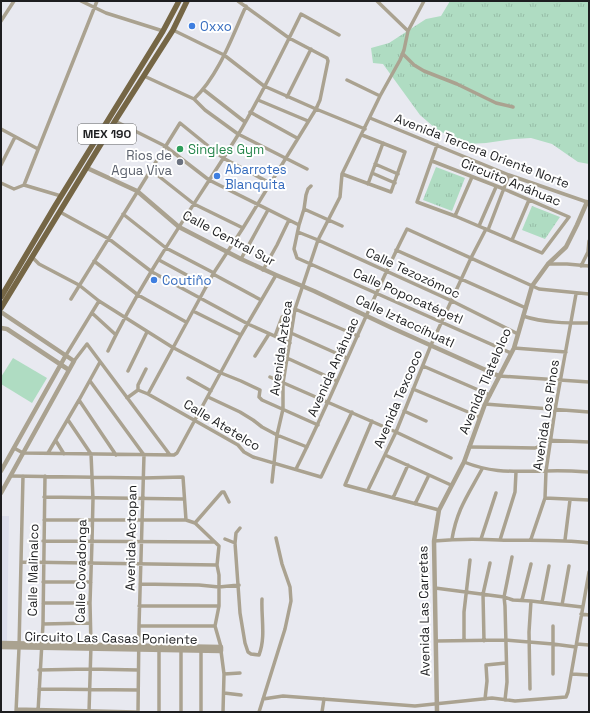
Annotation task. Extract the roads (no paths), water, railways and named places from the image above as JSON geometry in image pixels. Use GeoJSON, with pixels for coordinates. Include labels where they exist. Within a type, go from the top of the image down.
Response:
{"type":"FeatureCollection","features":[{"type":"Feature","properties":{"kind":"main road","name":"MEX 190"},"geometry":{"type":"LineString","coordinates":[[1,308],[61,196],[163,31],[179,1]]}},
{"type":"Feature","properties":{"kind":"main road","name":"MEX 190"},"geometry":{"type":"LineString","coordinates":[[1,293],[23,265],[32,257],[115,121],[173,30],[187,1]]}},
{"type":"Feature","properties":{"kind":"main road","name":"MEX 190"},"geometry":{"type":"LineString","coordinates":[[1,297],[23,265]]}},
{"type":"Feature","properties":{"kind":"street"},"geometry":{"type":"LineString","coordinates":[[1,21],[14,1]]}},
{"type":"Feature","properties":{"kind":"street"},"geometry":{"type":"LineString","coordinates":[[81,1],[95,8],[163,31]]}},
{"type":"Feature","properties":{"kind":"street"},"geometry":{"type":"LineString","coordinates":[[24,185],[97,1]]}},
{"type":"Feature","properties":{"kind":"street"},"geometry":{"type":"LineString","coordinates":[[148,394],[172,347],[214,274],[316,109],[321,94],[328,61],[325,56],[289,38],[238,1]]}},
{"type":"Feature","properties":{"kind":"street"},"geometry":{"type":"LineString","coordinates":[[377,1],[408,31]]}},
{"type":"Feature","properties":{"kind":"street"},"geometry":{"type":"LineString","coordinates":[[362,134],[405,152],[392,192],[342,174],[380,96],[403,54],[408,31],[424,1]]}},
{"type":"Feature","properties":{"kind":"street"},"geometry":{"type":"LineString","coordinates":[[194,99],[204,90],[224,55],[246,6]]}},
{"type":"Feature","properties":{"kind":"street"},"geometry":{"type":"LineString","coordinates":[[108,351],[125,318],[166,248],[258,100],[301,14],[339,35]]}},
{"type":"Feature","properties":{"kind":"street"},"geometry":{"type":"LineString","coordinates":[[173,30],[224,55],[264,86],[365,129]]}},
{"type":"Feature","properties":{"kind":"street"},"geometry":{"type":"LineString","coordinates":[[287,97],[311,49]]}},
{"type":"Feature","properties":{"kind":"street"},"geometry":{"type":"LineString","coordinates":[[403,54],[424,71],[457,84],[496,103],[512,107]]}},
{"type":"Feature","properties":{"kind":"street"},"geometry":{"type":"LineString","coordinates":[[144,76],[194,99],[205,110],[238,134],[284,159],[307,169]]}},
{"type":"Feature","properties":{"kind":"street"},"geometry":{"type":"LineString","coordinates":[[347,80],[380,96]]}},
{"type":"Feature","properties":{"kind":"street"},"geometry":{"type":"LineString","coordinates":[[204,90],[245,122]]}},
{"type":"Feature","properties":{"kind":"street"},"geometry":{"type":"LineString","coordinates":[[258,100],[308,121]]}},
{"type":"Feature","properties":{"kind":"street"},"geometry":{"type":"LineString","coordinates":[[250,112],[297,138]]}},
{"type":"Feature","properties":{"kind":"street","name":"Avenida Tercera Oriente Norte"},"geometry":{"type":"LineString","coordinates":[[370,118],[509,175],[588,202]]}},
{"type":"Feature","properties":{"kind":"street"},"geometry":{"type":"LineString","coordinates":[[115,121],[165,146],[209,180],[299,225]]}},
{"type":"Feature","properties":{"kind":"street"},"geometry":{"type":"LineString","coordinates":[[71,299],[180,123],[222,158],[270,183]]}},
{"type":"Feature","properties":{"kind":"street"},"geometry":{"type":"LineString","coordinates":[[1,130],[38,149]]}},
{"type":"Feature","properties":{"kind":"street"},"geometry":{"type":"LineString","coordinates":[[1,165],[15,137]]}},
{"type":"Feature","properties":{"kind":"street"},"geometry":{"type":"LineString","coordinates":[[368,184],[383,143]]}},
{"type":"Feature","properties":{"kind":"street"},"geometry":{"type":"LineString","coordinates":[[432,161],[437,145]]}},
{"type":"Feature","properties":{"kind":"street","name":"Circuito Anáhuac"},"geometry":{"type":"LineString","coordinates":[[432,161],[504,189],[569,216],[542,253],[480,226],[417,202],[432,161]]}},
{"type":"Feature","properties":{"kind":"street"},"geometry":{"type":"LineString","coordinates":[[375,164],[398,174]]}},
{"type":"Feature","properties":{"kind":"street","name":"Calle Central Sur"},"geometry":{"type":"LineString","coordinates":[[87,168],[138,191],[179,227],[263,270],[302,286]]}},
{"type":"Feature","properties":{"kind":"street"},"geometry":{"type":"LineString","coordinates":[[151,170],[194,204],[243,228]]}},
{"type":"Feature","properties":{"kind":"street"},"geometry":{"type":"LineString","coordinates":[[372,173],[395,183]]}},
{"type":"Feature","properties":{"kind":"street","name":"Avenida Azteca"},"geometry":{"type":"LineString","coordinates":[[272,482],[277,435],[283,409],[283,383],[295,309],[318,240],[340,197],[342,174]]}},
{"type":"Feature","properties":{"kind":"street","name":"Avenida Texcoco"},"geometry":{"type":"LineString","coordinates":[[368,490],[396,432],[431,345],[471,258],[487,229],[509,175]]}},
{"type":"Feature","properties":{"kind":"street"},"geometry":{"type":"LineString","coordinates":[[455,216],[472,177]]}},
{"type":"Feature","properties":{"kind":"street"},"geometry":{"type":"LineString","coordinates":[[1,183],[14,189],[24,185],[61,196]]}},
{"type":"Feature","properties":{"kind":"street"},"geometry":{"type":"LineString","coordinates":[[298,232],[308,189],[311,186]]}},
{"type":"Feature","properties":{"kind":"street"},"geometry":{"type":"LineString","coordinates":[[480,226],[496,187]]}},
{"type":"Feature","properties":{"kind":"street"},"geometry":{"type":"LineString","coordinates":[[512,240],[529,200]]}},
{"type":"Feature","properties":{"kind":"street","name":"Avenida Tlatelolco"},"geometry":{"type":"LineString","coordinates":[[439,510],[451,484],[464,462],[485,404],[514,348],[532,286],[548,264],[566,247],[588,202]]}},
{"type":"Feature","properties":{"kind":"street"},"geometry":{"type":"LineString","coordinates":[[304,209],[342,226]]}},
{"type":"Feature","properties":{"kind":"street"},"geometry":{"type":"LineString","coordinates":[[241,259],[268,210]]}},
{"type":"Feature","properties":{"kind":"street"},"geometry":{"type":"LineString","coordinates":[[60,212],[109,239],[152,272],[248,324],[290,343]]}},
{"type":"Feature","properties":{"kind":"street"},"geometry":{"type":"LineString","coordinates":[[123,214],[166,248],[261,300]]}},
{"type":"Feature","properties":{"kind":"street"},"geometry":{"type":"LineString","coordinates":[[263,270],[289,220]]}},
{"type":"Feature","properties":{"kind":"street","name":"Avenida Anáhuac"},"geometry":{"type":"LineString","coordinates":[[296,469],[318,425],[386,272],[407,229],[471,258]]}},
{"type":"Feature","properties":{"kind":"street","name":"Calle Tezozómoc"},"geometry":{"type":"LineString","coordinates":[[298,232],[452,302],[518,334]]}},
{"type":"Feature","properties":{"kind":"street","name":"Calle Popocatépetl"},"geometry":{"type":"LineString","coordinates":[[298,232],[294,249],[297,258],[511,353]]}},
{"type":"Feature","properties":{"kind":"street"},"geometry":{"type":"LineString","coordinates":[[582,266],[588,252],[589,241]]}},
{"type":"Feature","properties":{"kind":"street"},"geometry":{"type":"LineString","coordinates":[[396,250],[526,308]]}},
{"type":"Feature","properties":{"kind":"street"},"geometry":{"type":"LineString","coordinates":[[32,257],[39,264],[80,284],[98,301],[146,332],[221,373],[260,390],[259,397],[262,400],[318,425]]}},
{"type":"Feature","properties":{"kind":"street"},"geometry":{"type":"LineString","coordinates":[[471,258],[539,289],[576,294],[589,294]]}},
{"type":"Feature","properties":{"kind":"street"},"geometry":{"type":"LineString","coordinates":[[159,260],[207,286]]}},
{"type":"Feature","properties":{"kind":"street"},"geometry":{"type":"LineString","coordinates":[[94,261],[138,295],[186,322]]}},
{"type":"Feature","properties":{"kind":"street"},"geometry":{"type":"LineString","coordinates":[[548,264],[589,266]]}},
{"type":"Feature","properties":{"kind":"street"},"geometry":{"type":"LineString","coordinates":[[14,448],[23,453],[174,455],[177,453],[241,335],[276,275]]}},
{"type":"Feature","properties":{"kind":"street","name":"Calle Iztaccíhuatl"},"geometry":{"type":"LineString","coordinates":[[302,286],[499,376]]}},
{"type":"Feature","properties":{"kind":"street","name":"Avenida Los Pinos"},"geometry":{"type":"LineString","coordinates":[[531,539],[545,498],[546,471],[555,410],[572,323],[576,294]]}},
{"type":"Feature","properties":{"kind":"street"},"geometry":{"type":"LineString","coordinates":[[1,471],[98,301]]}},
{"type":"Feature","properties":{"kind":"street"},"geometry":{"type":"LineString","coordinates":[[295,309],[358,336]]}},
{"type":"Feature","properties":{"kind":"street"},"geometry":{"type":"LineString","coordinates":[[193,311],[241,335]]}},
{"type":"Feature","properties":{"kind":"street"},"geometry":{"type":"LineString","coordinates":[[1,312],[74,361]]}},
{"type":"Feature","properties":{"kind":"street"},"geometry":{"type":"LineString","coordinates":[[92,313],[116,334]]}},
{"type":"Feature","properties":{"kind":"street"},"geometry":{"type":"LineString","coordinates":[[523,316],[544,321],[589,323]]}},
{"type":"Feature","properties":{"kind":"street"},"geometry":{"type":"LineString","coordinates":[[275,336],[282,318]]}},
{"type":"Feature","properties":{"kind":"street"},"geometry":{"type":"LineString","coordinates":[[1,328],[7,329],[69,370]]}},
{"type":"Feature","properties":{"kind":"street"},"geometry":{"type":"LineString","coordinates":[[128,371],[146,332]]}},
{"type":"Feature","properties":{"kind":"street"},"geometry":{"type":"LineString","coordinates":[[291,333],[347,358]]}},
{"type":"Feature","properties":{"kind":"street"},"geometry":{"type":"LineString","coordinates":[[255,356],[269,334]]}},
{"type":"Feature","properties":{"kind":"street"},"geometry":{"type":"LineString","coordinates":[[1,493],[74,361],[87,344],[170,455]]}},
{"type":"Feature","properties":{"kind":"street"},"geometry":{"type":"LineString","coordinates":[[514,348],[566,352]]}},
{"type":"Feature","properties":{"kind":"street"},"geometry":{"type":"LineString","coordinates":[[287,358],[337,381]]}},
{"type":"Feature","properties":{"kind":"street"},"geometry":{"type":"LineString","coordinates":[[48,453],[100,362]]}},
{"type":"Feature","properties":{"kind":"street"},"geometry":{"type":"LineString","coordinates":[[423,366],[490,395]]}},
{"type":"Feature","properties":{"kind":"street"},"geometry":{"type":"LineString","coordinates":[[127,398],[138,390],[138,385],[146,369]]}},
{"type":"Feature","properties":{"kind":"street"},"geometry":{"type":"LineString","coordinates":[[499,376],[589,382]]}},
{"type":"Feature","properties":{"kind":"street"},"geometry":{"type":"LineString","coordinates":[[270,377],[327,403],[352,412],[451,458]]}},
{"type":"Feature","properties":{"kind":"street"},"geometry":{"type":"LineString","coordinates":[[188,378],[211,391]]}},
{"type":"Feature","properties":{"kind":"street"},"geometry":{"type":"LineString","coordinates":[[90,381],[144,455]]}},
{"type":"Feature","properties":{"kind":"street"},"geometry":{"type":"LineString","coordinates":[[413,389],[480,417]]}},
{"type":"Feature","properties":{"kind":"street","name":"Calle Atetelco"},"geometry":{"type":"LineString","coordinates":[[138,390],[148,394],[238,445],[244,452],[253,457],[321,477],[352,412]]}},
{"type":"Feature","properties":{"kind":"street"},"geometry":{"type":"LineString","coordinates":[[208,397],[240,412],[277,435],[307,447]]}},
{"type":"Feature","properties":{"kind":"street"},"geometry":{"type":"LineString","coordinates":[[79,400],[116,455]]}},
{"type":"Feature","properties":{"kind":"street"},"geometry":{"type":"LineString","coordinates":[[485,404],[589,412]]}},
{"type":"Feature","properties":{"kind":"street"},"geometry":{"type":"LineString","coordinates":[[404,411],[426,421]]}},
{"type":"Feature","properties":{"kind":"street"},"geometry":{"type":"LineString","coordinates":[[68,420],[91,454]]}},
{"type":"Feature","properties":{"kind":"street"},"geometry":{"type":"LineString","coordinates":[[372,421],[345,484],[439,510]]}},
{"type":"Feature","properties":{"kind":"street"},"geometry":{"type":"LineString","coordinates":[[469,447],[534,448],[540,446],[542,440],[542,427]]}},
{"type":"Feature","properties":{"kind":"street"},"geometry":{"type":"LineString","coordinates":[[542,440],[589,442]]}},
{"type":"Feature","properties":{"kind":"street"},"geometry":{"type":"LineString","coordinates":[[56,441],[64,454]]}},
{"type":"Feature","properties":{"kind":"street","name":"Calle Covadonga"},"geometry":{"type":"LineString","coordinates":[[89,711],[93,499],[91,454]]}},
{"type":"Feature","properties":{"kind":"street","name":"Avenida Actopan"},"geometry":{"type":"LineString","coordinates":[[137,712],[144,455]]}},
{"type":"Feature","properties":{"kind":"street"},"geometry":{"type":"LineString","coordinates":[[385,455],[451,484]]}},
{"type":"Feature","properties":{"kind":"street"},"geometry":{"type":"LineString","coordinates":[[464,462],[482,469],[516,472],[589,472]]}},
{"type":"Feature","properties":{"kind":"street"},"geometry":{"type":"LineString","coordinates":[[393,498],[408,465]]}},
{"type":"Feature","properties":{"kind":"street"},"geometry":{"type":"LineString","coordinates":[[452,539],[454,523],[458,512],[482,469]]}},
{"type":"Feature","properties":{"kind":"street"},"geometry":{"type":"LineString","coordinates":[[500,540],[515,492],[516,472]]}},
{"type":"Feature","properties":{"kind":"street"},"geometry":{"type":"LineString","coordinates":[[415,504],[429,475]]}},
{"type":"Feature","properties":{"kind":"street"},"geometry":{"type":"LineString","coordinates":[[11,476],[92,476],[143,478],[183,477],[186,520]]}},
{"type":"Feature","properties":{"kind":"street"},"geometry":{"type":"LineString","coordinates":[[23,476],[16,711],[137,712]]}},
{"type":"Feature","properties":{"kind":"street","name":"Calle Malinalco"},"geometry":{"type":"LineString","coordinates":[[38,711],[39,670],[43,624],[45,476]]}},
{"type":"Feature","properties":{"kind":"street"},"geometry":{"type":"LineString","coordinates":[[195,523],[222,492],[226,494],[229,502]]}},
{"type":"Feature","properties":{"kind":"street"},"geometry":{"type":"LineString","coordinates":[[481,539],[496,493]]}},
{"type":"Feature","properties":{"kind":"street"},"geometry":{"type":"LineString","coordinates":[[44,497],[93,499],[184,499]]}},
{"type":"Feature","properties":{"kind":"street"},"geometry":{"type":"LineString","coordinates":[[545,498],[589,500]]}},
{"type":"Feature","properties":{"kind":"street"},"geometry":{"type":"LineString","coordinates":[[565,540],[570,500]]}},
{"type":"Feature","properties":{"kind":"street","name":"Avenida Las Carretas"},"geometry":{"type":"LineString","coordinates":[[436,712],[434,541],[439,510]]}},
{"type":"Feature","properties":{"kind":"street"},"geometry":{"type":"LineString","coordinates":[[44,520],[186,520],[195,523],[219,546],[217,565],[219,606],[215,626],[221,649],[224,674],[223,712]]}},
{"type":"Feature","properties":{"kind":"street"},"geometry":{"type":"LineString","coordinates":[[240,528],[236,533],[235,543],[240,613],[245,643],[248,652],[252,654],[259,654],[261,650],[263,627],[262,599]]}},
{"type":"Feature","properties":{"kind":"street"},"geometry":{"type":"LineString","coordinates":[[259,712],[285,629],[291,601],[290,587],[282,564],[276,538]]}},
{"type":"Feature","properties":{"kind":"street"},"geometry":{"type":"LineString","coordinates":[[225,539],[235,543]]}},
{"type":"Feature","properties":{"kind":"street"},"geometry":{"type":"LineString","coordinates":[[434,541],[452,539],[531,539],[565,540],[589,543]]}},
{"type":"Feature","properties":{"kind":"street"},"geometry":{"type":"LineString","coordinates":[[43,540],[92,542],[214,542]]}},
{"type":"Feature","properties":{"kind":"street"},"geometry":{"type":"LineString","coordinates":[[505,700],[507,687],[506,606],[504,597],[512,557]]}},
{"type":"Feature","properties":{"kind":"street"},"geometry":{"type":"LineString","coordinates":[[464,641],[464,612],[470,560]]}},
{"type":"Feature","properties":{"kind":"street"},"geometry":{"type":"LineString","coordinates":[[21,562],[217,565]]}},
{"type":"Feature","properties":{"kind":"street"},"geometry":{"type":"LineString","coordinates":[[484,641],[483,594],[490,564]]}},
{"type":"Feature","properties":{"kind":"street"},"geometry":{"type":"LineString","coordinates":[[522,600],[531,564]]}},
{"type":"Feature","properties":{"kind":"street"},"geometry":{"type":"LineString","coordinates":[[542,602],[549,566]]}},
{"type":"Feature","properties":{"kind":"street"},"geometry":{"type":"LineString","coordinates":[[562,605],[569,566]]}},
{"type":"Feature","properties":{"kind":"street"},"geometry":{"type":"LineString","coordinates":[[263,699],[283,696],[415,706],[492,698],[515,701],[566,697],[572,674],[589,572]]}},
{"type":"Feature","properties":{"kind":"street"},"geometry":{"type":"LineString","coordinates":[[43,582],[91,582]]}},
{"type":"Feature","properties":{"kind":"street"},"geometry":{"type":"LineString","coordinates":[[140,584],[199,585],[219,587],[239,585]]}},
{"type":"Feature","properties":{"kind":"street"},"geometry":{"type":"LineString","coordinates":[[435,588],[504,597],[514,600],[582,607]]}},
{"type":"Feature","properties":{"kind":"street"},"geometry":{"type":"LineString","coordinates":[[530,689],[529,642],[531,601]]}},
{"type":"Feature","properties":{"kind":"street"},"geometry":{"type":"LineString","coordinates":[[43,603],[90,603]]}},
{"type":"Feature","properties":{"kind":"street"},"geometry":{"type":"LineString","coordinates":[[140,606],[219,606]]}},
{"type":"Feature","properties":{"kind":"street"},"geometry":{"type":"LineString","coordinates":[[581,614],[589,615]]}},
{"type":"Feature","properties":{"kind":"street"},"geometry":{"type":"LineString","coordinates":[[43,624],[90,623]]}},
{"type":"Feature","properties":{"kind":"street"},"geometry":{"type":"LineString","coordinates":[[139,626],[215,626]]}},
{"type":"Feature","properties":{"kind":"street"},"geometry":{"type":"LineString","coordinates":[[553,674],[554,626]]}},
{"type":"Feature","properties":{"kind":"street"},"geometry":{"type":"LineString","coordinates":[[436,641],[506,640],[576,646],[589,645]]}},
{"type":"Feature","properties":{"kind":"street","name":"Circuito Las Casas Poniente"},"geometry":{"type":"LineString","coordinates":[[1,643],[19,646]]}},
{"type":"Feature","properties":{"kind":"street","name":"Circuito Las Casas Poniente"},"geometry":{"type":"LineString","coordinates":[[1,647],[41,646],[221,649]]}},
{"type":"Feature","properties":{"kind":"street"},"geometry":{"type":"LineString","coordinates":[[159,648],[159,712]]}},
{"type":"Feature","properties":{"kind":"street"},"geometry":{"type":"LineString","coordinates":[[181,648],[181,712]]}},
{"type":"Feature","properties":{"kind":"street"},"geometry":{"type":"LineString","coordinates":[[201,649],[201,712]]}},
{"type":"Feature","properties":{"kind":"street"},"geometry":{"type":"LineString","coordinates":[[485,699],[487,682],[486,665],[506,663]]}},
{"type":"Feature","properties":{"kind":"street"},"geometry":{"type":"LineString","coordinates":[[39,670],[138,670]]}},
{"type":"Feature","properties":{"kind":"street"},"geometry":{"type":"LineString","coordinates":[[224,674],[240,673]]}},
{"type":"Feature","properties":{"kind":"street"},"geometry":{"type":"LineString","coordinates":[[572,674],[589,675]]}},
{"type":"Feature","properties":{"kind":"street"},"geometry":{"type":"LineString","coordinates":[[38,690],[138,690]]}},
{"type":"Feature","properties":{"kind":"street"},"geometry":{"type":"LineString","coordinates":[[224,693],[241,694]]}},
{"type":"Feature","properties":{"kind":"street"},"geometry":{"type":"LineString","coordinates":[[322,712],[324,699]]}},
{"type":"Feature","properties":{"kind":"place","name":"Oxxo"},"geometry":{"type":"Point","coordinates":[192,26]}},
{"type":"Feature","properties":{"kind":"place","name":"Singles Gym"},"geometry":{"type":"Point","coordinates":[180,149]}},
{"type":"Feature","properties":{"kind":"place","name":"Rios de Agua Viva"},"geometry":{"type":"Point","coordinates":[180,162]}},
{"type":"Feature","properties":{"kind":"place","name":"Abarrotes Blanquita"},"geometry":{"type":"Point","coordinates":[217,176]}},
{"type":"Feature","properties":{"kind":"place","name":"Coutiño"},"geometry":{"type":"Point","coordinates":[154,280]}}]}
